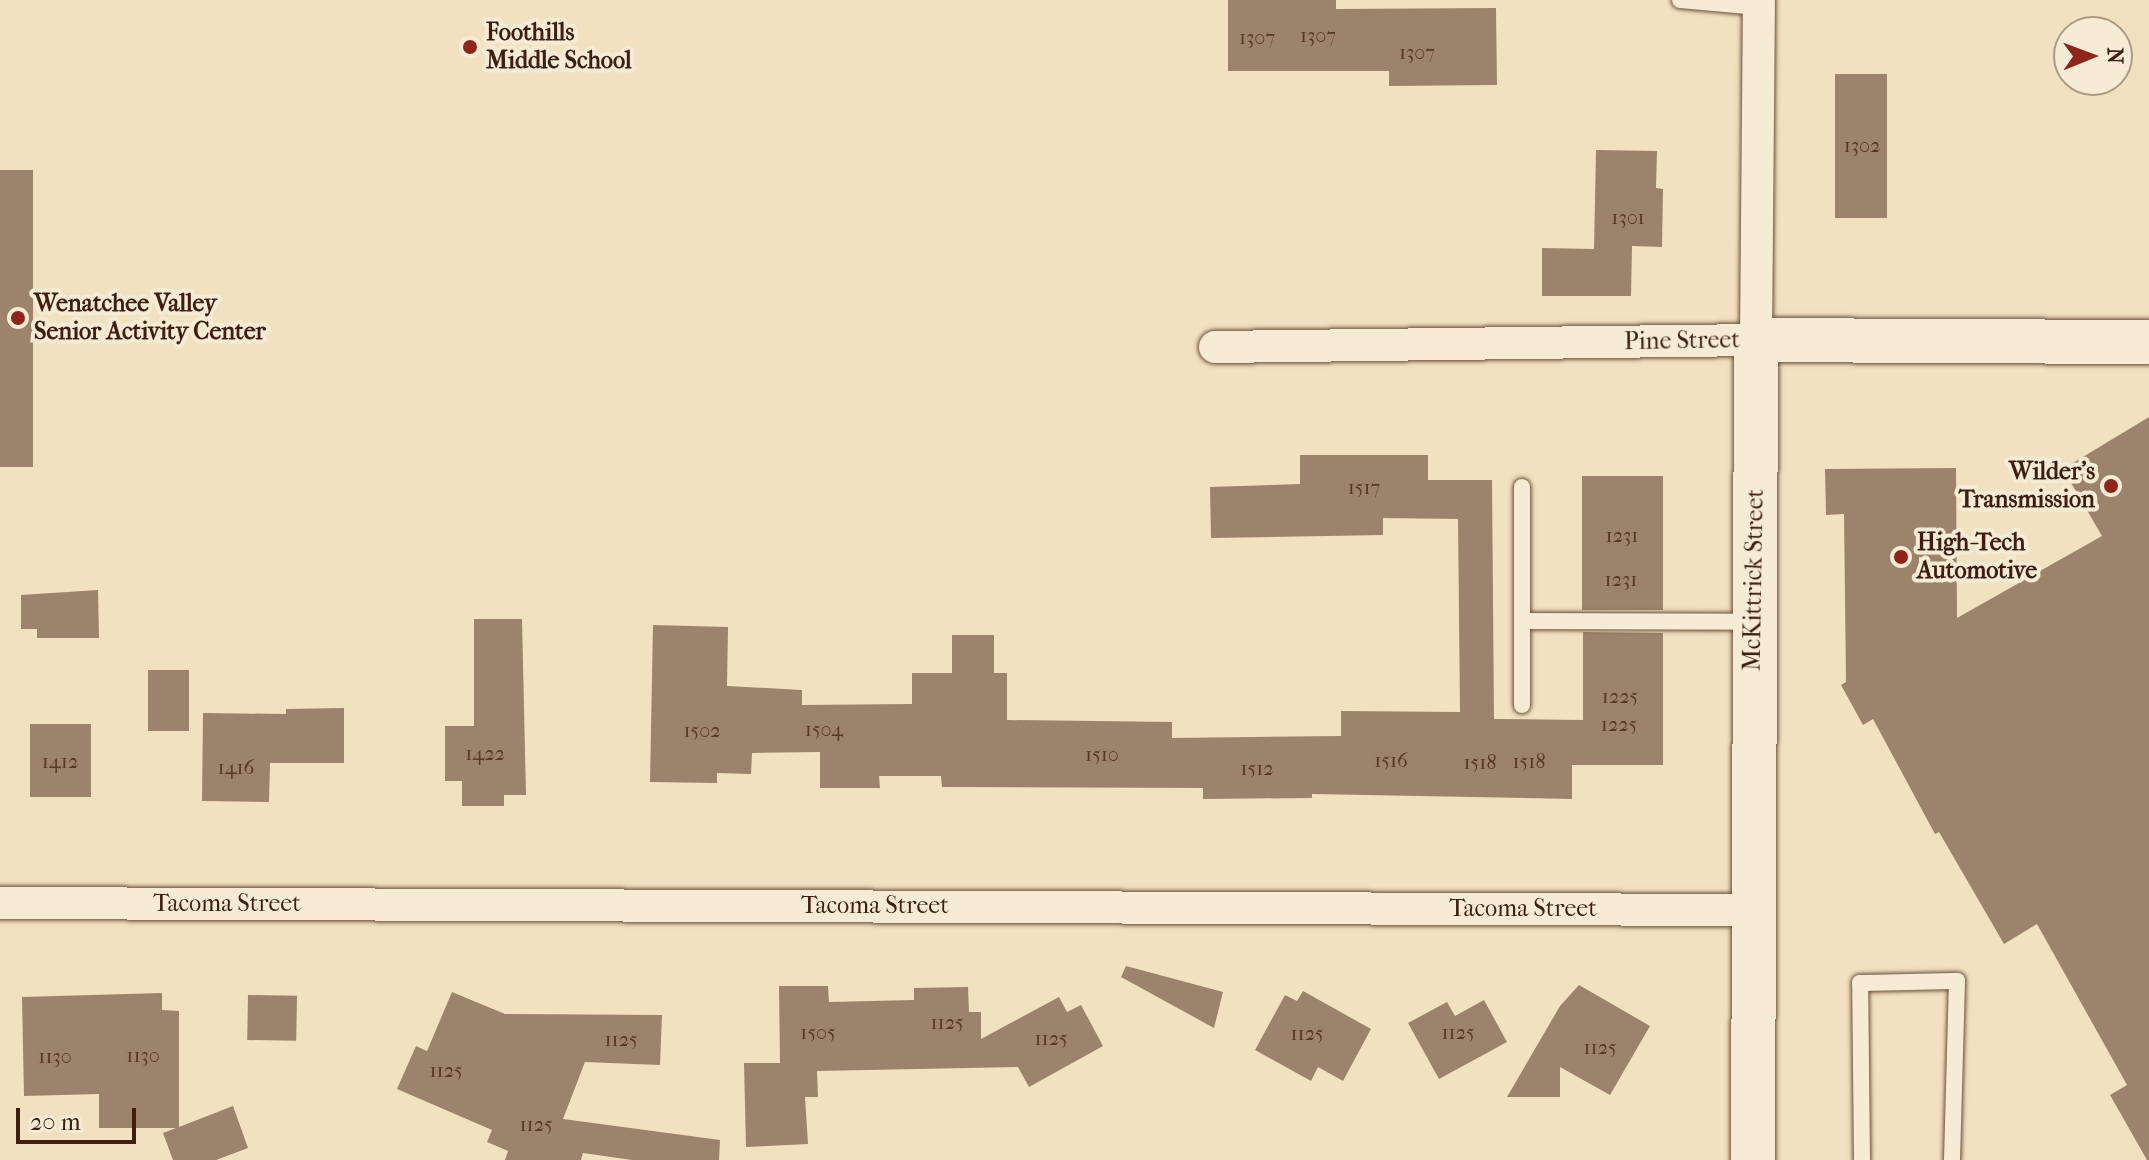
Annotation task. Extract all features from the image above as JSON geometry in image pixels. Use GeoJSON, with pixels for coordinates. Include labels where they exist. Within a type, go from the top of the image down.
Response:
{"type":"FeatureCollection","features":[{"type":"Feature","properties":{"kind":"street","name":"McKittrick Street"},"geometry":{"type":"LineString","coordinates":[[1753,1160],[1751,910],[1759,3]]}},
{"type":"Feature","properties":{"kind":"street","name":"Pine Street"},"geometry":{"type":"LineString","coordinates":[[1215,347],[1756,340],[2149,342]]}},
{"type":"Feature","properties":{"kind":"street","name":"Tacoma Street"},"geometry":{"type":"LineString","coordinates":[[0,903],[1751,910]]}},
{"type":"Feature","properties":{"kind":"lane"},"geometry":{"type":"LineString","coordinates":[[1680,0],[1759,3]]}},
{"type":"Feature","properties":{"kind":"lane"},"geometry":{"type":"LineString","coordinates":[[1522,487],[1522,705]]}},
{"type":"Feature","properties":{"kind":"lane"},"geometry":{"type":"LineString","coordinates":[[1522,621],[1754,622]]}},
{"type":"Feature","properties":{"kind":"lane"},"geometry":{"type":"LineString","coordinates":[[1862,1160],[1860,983],[1957,981],[1952,1160]]}},
{"type":"Feature","properties":{"kind":"building"},"geometry":{"type":"Polygon","coordinates":[[[1228,0],[1336,0],[1336,9],[1496,8],[1497,85],[1389,86],[1389,71],[1228,71],[1228,0]]]}},
{"type":"Feature","properties":{"kind":"building"},"geometry":{"type":"Polygon","coordinates":[[[1835,74],[1887,74],[1887,218],[1835,218],[1835,74]]]}},
{"type":"Feature","properties":{"kind":"building"},"geometry":{"type":"Polygon","coordinates":[[[1596,150],[1657,151],[1656,188],[1663,189],[1662,247],[1632,246],[1631,296],[1542,296],[1542,248],[1594,249],[1596,150]]]}},
{"type":"Feature","properties":{"kind":"building","name":"Wenatchee Valley Senior Activity Center"},"geometry":{"type":"Polygon","coordinates":[[[0,170],[33,170],[33,467],[0,467],[0,170]]]}},
{"type":"Feature","properties":{"kind":"building"},"geometry":{"type":"Polygon","coordinates":[[[2149,417],[2147,1160],[2110,1095],[2127,1085],[2037,924],[2004,944],[1939,832],[1935,834],[1873,719],[1863,725],[1841,685],[1846,682],[1844,514],[1826,515],[1825,469],[1956,468],[1957,618],[2102,536],[2063,469],[2149,417]]]}},
{"type":"Feature","properties":{"kind":"building"},"geometry":{"type":"Polygon","coordinates":[[[1300,455],[1428,455],[1428,480],[1492,480],[1494,719],[1583,720],[1583,632],[1663,633],[1663,765],[1572,765],[1572,799],[1312,794],[1312,798],[1203,799],[1203,788],[942,787],[941,776],[879,776],[880,788],[820,788],[820,752],[752,753],[751,774],[717,773],[717,783],[650,782],[653,625],[728,627],[727,686],[802,690],[802,705],[912,704],[912,673],[952,673],[952,635],[994,635],[994,673],[1007,673],[1007,720],[1172,722],[1172,738],[1341,736],[1341,711],[1460,712],[1458,519],[1383,518],[1383,535],[1211,538],[1210,487],[1300,484],[1300,455]]]}},
{"type":"Feature","properties":{"kind":"building"},"geometry":{"type":"Polygon","coordinates":[[[1582,476],[1663,476],[1663,610],[1582,610],[1582,476]]]}},
{"type":"Feature","properties":{"kind":"building"},"geometry":{"type":"Polygon","coordinates":[[[98,590],[99,638],[37,638],[37,629],[21,629],[21,595],[98,590]]]}},
{"type":"Feature","properties":{"kind":"building"},"geometry":{"type":"Polygon","coordinates":[[[474,619],[522,619],[526,795],[504,795],[504,806],[462,806],[462,781],[445,781],[445,726],[474,726],[474,619]]]}},
{"type":"Feature","properties":{"kind":"building"},"geometry":{"type":"Polygon","coordinates":[[[148,670],[189,670],[189,731],[148,731],[148,670]]]}},
{"type":"Feature","properties":{"kind":"building"},"geometry":{"type":"Polygon","coordinates":[[[344,708],[344,763],[270,763],[269,802],[202,801],[203,713],[286,714],[286,709],[344,708]]]}},
{"type":"Feature","properties":{"kind":"building"},"geometry":{"type":"Polygon","coordinates":[[[30,724],[91,724],[91,797],[30,797],[30,724]]]}},
{"type":"Feature","properties":{"kind":"building"},"geometry":{"type":"Polygon","coordinates":[[[1126,966],[1223,992],[1214,1028],[1121,977],[1126,966]]]}},
{"type":"Feature","properties":{"kind":"building"},"geometry":{"type":"Polygon","coordinates":[[[1579,985],[1650,1026],[1610,1095],[1560,1067],[1560,1097],[1507,1097],[1560,1006],[1579,985]]]}},
{"type":"Feature","properties":{"kind":"building"},"geometry":{"type":"Polygon","coordinates":[[[779,986],[828,986],[829,1002],[914,1000],[914,988],[968,987],[969,1012],[981,1012],[981,1039],[1059,997],[1067,1012],[1081,1005],[1103,1046],[1029,1087],[1018,1067],[817,1071],[818,1097],[805,1097],[808,1144],[746,1147],[744,1063],[780,1063],[779,986]]]}},
{"type":"Feature","properties":{"kind":"building"},"geometry":{"type":"Polygon","coordinates":[[[1303,991],[1371,1029],[1343,1081],[1318,1067],[1311,1081],[1255,1050],[1285,995],[1297,1001],[1303,991]]]}},
{"type":"Feature","properties":{"kind":"building"},"geometry":{"type":"Polygon","coordinates":[[[452,992],[505,1014],[662,1015],[660,1065],[585,1062],[563,1119],[720,1140],[719,1160],[632,1160],[583,1153],[581,1160],[505,1160],[508,1151],[487,1142],[492,1130],[397,1089],[416,1046],[427,1051],[452,992]]]}},
{"type":"Feature","properties":{"kind":"building"},"geometry":{"type":"Polygon","coordinates":[[[162,993],[162,1010],[179,1011],[179,1127],[233,1106],[248,1148],[216,1160],[173,1160],[163,1133],[176,1128],[99,1128],[99,1094],[24,1096],[22,997],[162,993]]]}},
{"type":"Feature","properties":{"kind":"building"},"geometry":{"type":"Polygon","coordinates":[[[248,995],[297,996],[296,1041],[247,1040],[248,995]]]}},
{"type":"Feature","properties":{"kind":"building"},"geometry":{"type":"Polygon","coordinates":[[[1484,1000],[1507,1042],[1439,1079],[1408,1023],[1447,1002],[1455,1016],[1484,1000]]]}},
{"type":"Feature","properties":{"kind":"place","name":"Foothills Middle School"},"geometry":{"type":"Point","coordinates":[470,47]}},
{"type":"Feature","properties":{"kind":"place","name":"Wenatchee Valley Senior Activity Center"},"geometry":{"type":"Point","coordinates":[18,318]}},
{"type":"Feature","properties":{"kind":"place","name":"Wilder's Transmission"},"geometry":{"type":"Point","coordinates":[2111,486]}},
{"type":"Feature","properties":{"kind":"place","name":"High-Tech Automotive"},"geometry":{"type":"Point","coordinates":[1901,557]}}]}
